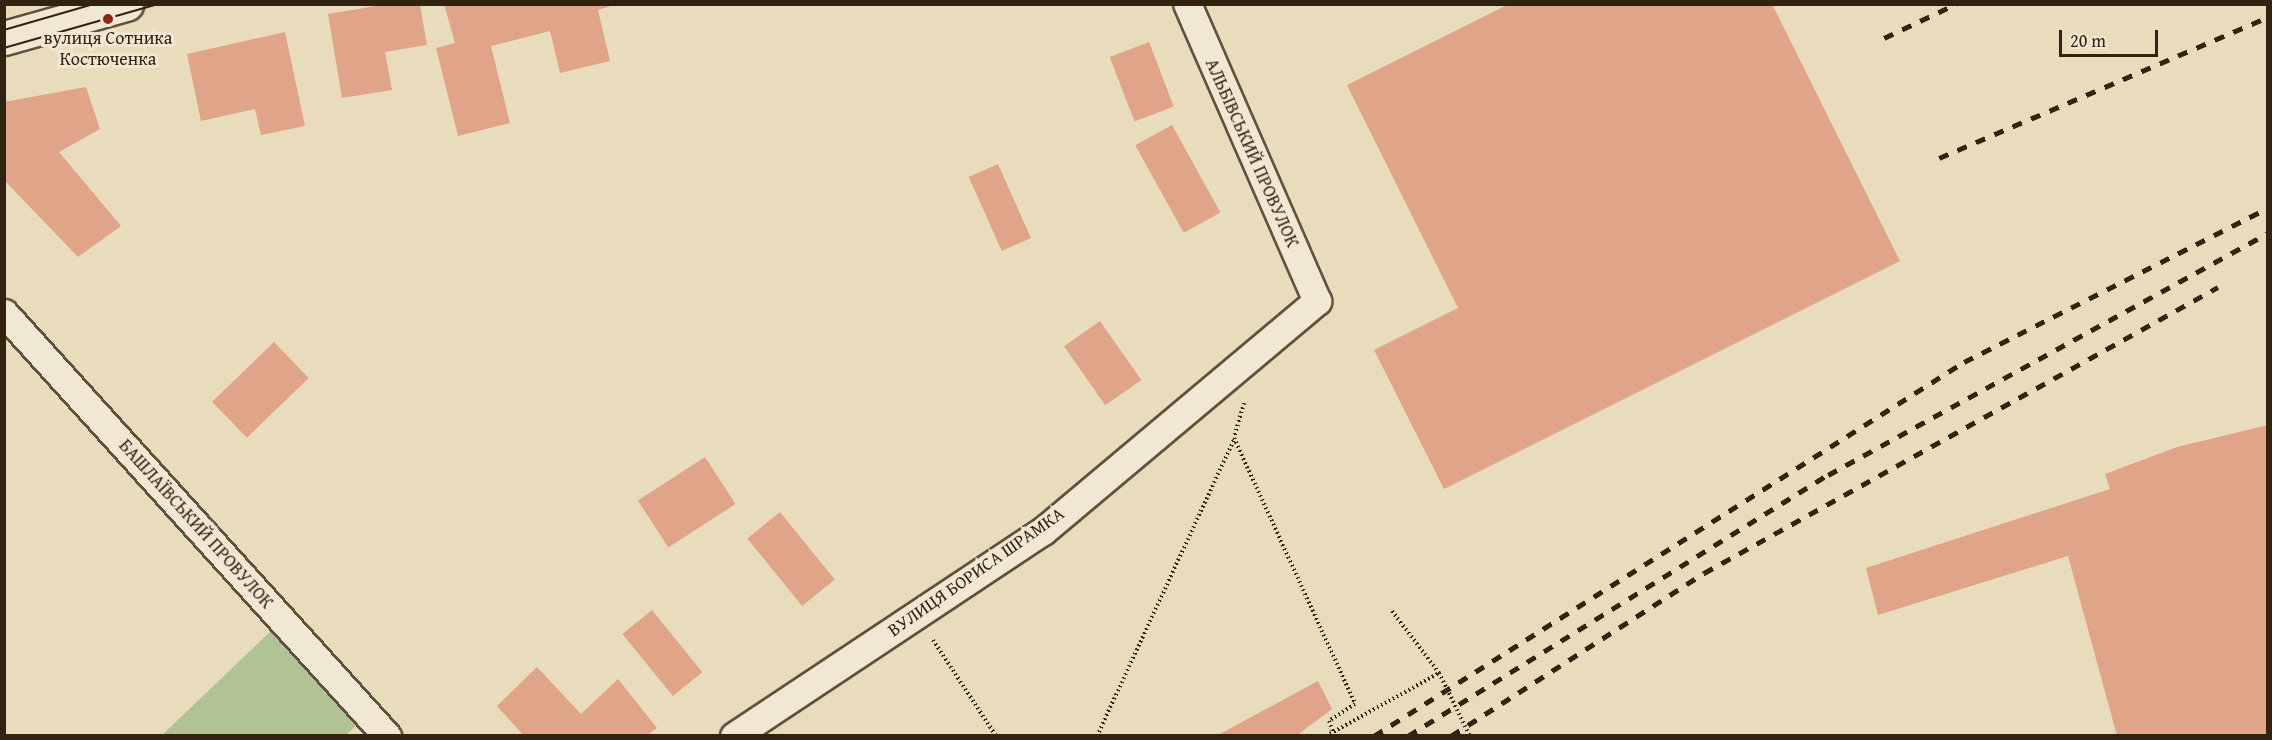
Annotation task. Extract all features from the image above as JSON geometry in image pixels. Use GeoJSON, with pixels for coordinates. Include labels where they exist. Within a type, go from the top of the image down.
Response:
{"type":"FeatureCollection","features":[{"type":"Feature","properties":{"kind":"street"},"geometry":{"type":"LineString","coordinates":[[4,38],[126,4]]}},
{"type":"Feature","properties":{"kind":"street","name":"АЛЬБІВСЬКИЙ ПРОВУЛОК"},"geometry":{"type":"LineString","coordinates":[[1187,4],[1317,301]]}},
{"type":"Feature","properties":{"kind":"street","name":"ВУЛИЦЯ БОРИСА ШРАМКА"},"geometry":{"type":"LineString","coordinates":[[734,735],[1043,531],[1317,301]]}},
{"type":"Feature","properties":{"kind":"street","name":"БАШЛАЇВСЬКИЙ ПРОВУЛОК"},"geometry":{"type":"LineString","coordinates":[[4,313],[387,735]]}},
{"type":"Feature","properties":{"kind":"path"},"geometry":{"type":"LineString","coordinates":[[1097,735],[1234,438],[1258,349]]}},
{"type":"Feature","properties":{"kind":"path"},"geometry":{"type":"LineString","coordinates":[[1234,438],[1355,704],[1329,721],[1333,732]]}},
{"type":"Feature","properties":{"kind":"path"},"geometry":{"type":"LineString","coordinates":[[1392,611],[1439,673],[1470,735]]}},
{"type":"Feature","properties":{"kind":"path"},"geometry":{"type":"LineString","coordinates":[[916,615],[996,735]]}},
{"type":"Feature","properties":{"kind":"path"},"geometry":{"type":"LineString","coordinates":[[1326,735],[1439,673]]}},
{"type":"Feature","properties":{"kind":"green space"},"geometry":{"type":"Polygon","coordinates":[[[274,628],[360,722],[346,735],[161,736],[274,628]]]}},
{"type":"Feature","properties":{"kind":"building"},"geometry":{"type":"Polygon","coordinates":[[[444,4],[617,4],[598,10],[610,61],[560,73],[550,31],[491,46],[510,123],[458,136],[436,48],[455,43],[444,4]]]}},
{"type":"Feature","properties":{"kind":"building"},"geometry":{"type":"Polygon","coordinates":[[[1509,4],[1772,4],[1900,261],[1444,489],[1374,350],[1458,308],[1347,85],[1509,4]]]}},
{"type":"Feature","properties":{"kind":"building"},"geometry":{"type":"Polygon","coordinates":[[[382,5],[420,5],[427,45],[385,52],[392,90],[342,98],[328,14],[382,5]]]}},
{"type":"Feature","properties":{"kind":"building"},"geometry":{"type":"Polygon","coordinates":[[[285,32],[305,126],[261,135],[255,109],[201,121],[187,54],[285,32]]]}},
{"type":"Feature","properties":{"kind":"building"},"geometry":{"type":"Polygon","coordinates":[[[1149,42],[1174,106],[1135,121],[1110,57],[1149,42]]]}},
{"type":"Feature","properties":{"kind":"building"},"geometry":{"type":"Polygon","coordinates":[[[86,87],[100,129],[59,152],[121,226],[78,257],[4,180],[4,102],[86,87]]]}},
{"type":"Feature","properties":{"kind":"building"},"geometry":{"type":"Polygon","coordinates":[[[1172,125],[1220,212],[1184,233],[1135,145],[1172,125]]]}},
{"type":"Feature","properties":{"kind":"building"},"geometry":{"type":"Polygon","coordinates":[[[998,164],[1031,238],[1002,251],[969,177],[998,164]]]}},
{"type":"Feature","properties":{"kind":"building"},"geometry":{"type":"Polygon","coordinates":[[[1100,321],[1141,380],[1105,405],[1064,346],[1100,321]]]}},
{"type":"Feature","properties":{"kind":"building"},"geometry":{"type":"Polygon","coordinates":[[[274,342],[309,378],[247,438],[212,402],[274,342]]]}},
{"type":"Feature","properties":{"kind":"building"},"geometry":{"type":"Polygon","coordinates":[[[2268,425],[2268,736],[2117,736],[2068,556],[1878,615],[1866,568],[2110,489],[2105,474],[2177,447],[2268,425]]]}},
{"type":"Feature","properties":{"kind":"building"},"geometry":{"type":"Polygon","coordinates":[[[705,457],[735,504],[668,548],[638,501],[705,457]]]}},
{"type":"Feature","properties":{"kind":"building"},"geometry":{"type":"Polygon","coordinates":[[[780,512],[835,580],[802,606],[747,538],[780,512]]]}},
{"type":"Feature","properties":{"kind":"building"},"geometry":{"type":"Polygon","coordinates":[[[652,610],[702,672],[673,696],[622,634],[652,610]]]}},
{"type":"Feature","properties":{"kind":"building"},"geometry":{"type":"Polygon","coordinates":[[[537,667],[581,714],[618,679],[657,728],[646,736],[524,736],[497,706],[537,667]]]}},
{"type":"Feature","properties":{"kind":"building"},"geometry":{"type":"Polygon","coordinates":[[[1318,681],[1332,709],[1296,736],[1216,736],[1318,681]]]}},
{"type":"Feature","properties":{"kind":"tram line"},"geometry":{"type":"LineString","coordinates":[[4,30],[94,4]]}},
{"type":"Feature","properties":{"kind":"tram line"},"geometry":{"type":"LineString","coordinates":[[4,48],[158,4]]}},
{"type":"Feature","properties":{"kind":"railway"},"geometry":{"type":"LineString","coordinates":[[1884,38],[1956,4]]}},
{"type":"Feature","properties":{"kind":"railway"},"geometry":{"type":"LineString","coordinates":[[1939,158],[2268,17]]}},
{"type":"Feature","properties":{"kind":"railway"},"geometry":{"type":"LineString","coordinates":[[1374,736],[1964,362],[2268,208]]}},
{"type":"Feature","properties":{"kind":"railway"},"geometry":{"type":"LineString","coordinates":[[1408,736],[1828,475],[2268,233]]}},
{"type":"Feature","properties":{"kind":"railway"},"geometry":{"type":"LineString","coordinates":[[1451,736],[1704,573],[2218,287]]}},
{"type":"Feature","properties":{"kind":"place","name":"вулиця Сотника Костюченка"},"geometry":{"type":"Point","coordinates":[108,19]}}]}
